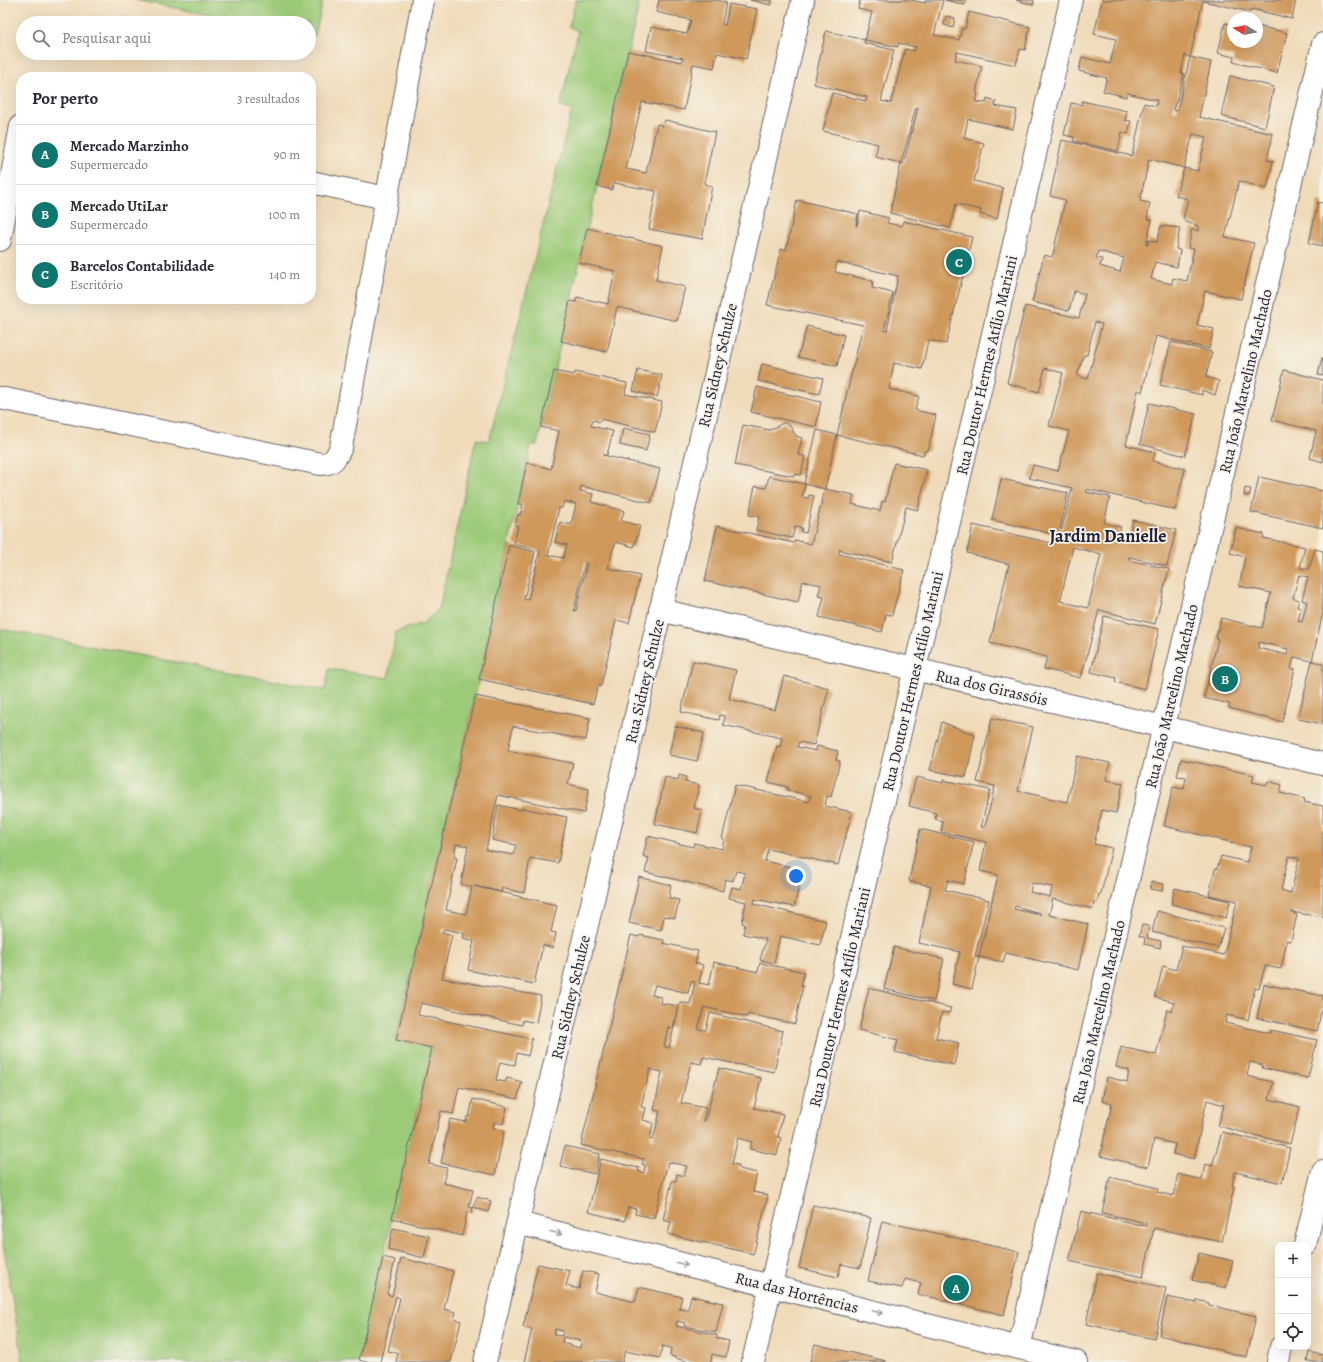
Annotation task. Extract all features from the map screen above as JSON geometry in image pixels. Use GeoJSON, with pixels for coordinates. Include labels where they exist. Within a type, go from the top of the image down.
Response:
{"type":"FeatureCollection","features":[{"type":"Feature","properties":{"kind":"street"},"geometry":{"type":"LineString","coordinates":[[0,398],[320,464],[332,462],[341,447],[422,0]]}},
{"type":"Feature","properties":{"kind":"street","name":"Rua Sidney Schulze"},"geometry":{"type":"LineString","coordinates":[[485,1362],[802,0]]}},
{"type":"Feature","properties":{"kind":"street","name":"Rua Doutor Hermes Atílio Mariani"},"geometry":{"type":"LineString","coordinates":[[753,1362],[1071,0]]}},
{"type":"Feature","properties":{"kind":"street","name":"Rua João Marcelino Machado"},"geometry":{"type":"LineString","coordinates":[[1019,1348],[1323,44]]}},
{"type":"Feature","properties":{"kind":"street"},"geometry":{"type":"LineString","coordinates":[[0,240],[16,153]]}},
{"type":"Feature","properties":{"kind":"street"},"geometry":{"type":"LineString","coordinates":[[316,183],[386,198]]}},
{"type":"Feature","properties":{"kind":"street","name":"Rua dos Girassóis"},"geometry":{"type":"LineString","coordinates":[[660,610],[1323,764]]}},
{"type":"Feature","properties":{"kind":"street"},"geometry":{"type":"LineString","coordinates":[[1307,1242],[1323,1171]]}},
{"type":"Feature","properties":{"kind":"street","name":"Rua das Hortências"},"geometry":{"type":"LineString","coordinates":[[518,1223],[1076,1362]]}},
{"type":"Feature","properties":{"kind":"street"},"geometry":{"type":"LineString","coordinates":[[1278,1362],[1280,1350]]}},
{"type":"Feature","properties":{"kind":"green space"},"geometry":{"type":"Polygon","coordinates":[[[136,0],[323,0],[316,32],[316,16],[215,16],[136,0]]]}},
{"type":"Feature","properties":{"kind":"green space"},"geometry":{"type":"Polygon","coordinates":[[[576,0],[640,0],[537,445],[531,445],[396,1039],[432,1048],[359,1360],[358,1362],[23,1362],[0,1225],[0,629],[325,690],[329,669],[388,678],[396,632],[423,623],[439,609],[476,439],[489,441],[572,109],[560,106],[578,31],[569,27],[576,0]]]}},
{"type":"Feature","properties":{"kind":"building"},"geometry":{"type":"Polygon","coordinates":[[[659,0],[716,0],[726,2],[722,24],[725,25],[729,4],[757,9],[746,59],[717,53],[714,68],[693,64],[684,110],[642,102],[626,169],[646,173],[657,124],[663,126],[665,120],[715,132],[704,184],[712,186],[702,239],[649,229],[656,191],[614,183],[612,190],[597,186],[628,51],[682,62],[683,58],[646,51],[651,27],[687,34],[691,20],[656,12],[659,0]]]}},
{"type":"Feature","properties":{"kind":"building"},"geometry":{"type":"Polygon","coordinates":[[[750,0],[772,0],[771,5],[750,0]]]}},
{"type":"Feature","properties":{"kind":"building"},"geometry":{"type":"Polygon","coordinates":[[[860,0],[911,0],[925,3],[926,0],[943,0],[934,35],[959,40],[962,28],[965,29],[969,12],[1030,27],[1025,50],[1020,49],[1016,65],[957,52],[955,60],[982,66],[976,92],[978,93],[976,102],[986,103],[987,98],[996,101],[995,106],[1017,110],[1013,129],[968,119],[964,138],[984,143],[974,181],[1003,188],[997,219],[980,214],[981,210],[956,204],[950,228],[890,213],[901,163],[875,157],[878,144],[823,131],[832,93],[866,101],[867,97],[814,84],[826,31],[865,40],[872,12],[858,9],[860,0]],[[865,40],[864,43],[894,50],[881,101],[891,103],[905,49],[914,51],[916,47],[898,43],[898,47],[865,40]],[[916,107],[901,163],[903,164],[918,108],[916,107]]]}},
{"type":"Feature","properties":{"kind":"building"},"geometry":{"type":"Polygon","coordinates":[[[945,0],[966,0],[965,5],[945,0]]]}},
{"type":"Feature","properties":{"kind":"building"},"geometry":{"type":"Polygon","coordinates":[[[1016,0],[1034,0],[1033,5],[1016,0]]]}},
{"type":"Feature","properties":{"kind":"building"},"geometry":{"type":"Polygon","coordinates":[[[1102,0],[1296,0],[1292,19],[1252,9],[1251,12],[1203,1],[1190,57],[1211,62],[1199,117],[1273,134],[1267,160],[1273,161],[1267,189],[1239,181],[1225,237],[1254,243],[1241,299],[1205,291],[1197,325],[1214,329],[1209,349],[1156,336],[1142,392],[1138,390],[1126,445],[1155,452],[1153,461],[1185,469],[1175,510],[1087,489],[1086,492],[1110,497],[1104,523],[1121,527],[1119,534],[1129,536],[1133,520],[1176,530],[1167,566],[1129,557],[1128,560],[1169,569],[1155,624],[1099,610],[1081,678],[1044,669],[1047,657],[990,643],[1009,564],[967,553],[973,525],[1051,543],[1053,534],[992,520],[1001,479],[1068,493],[1060,529],[1062,529],[1072,488],[1029,478],[1033,465],[1058,471],[1069,431],[1049,426],[1063,373],[1045,368],[1039,392],[1007,383],[1025,306],[1079,318],[1085,294],[1074,291],[1069,311],[1032,302],[1044,255],[1052,257],[1053,254],[1065,200],[1050,196],[1062,140],[1132,156],[1144,103],[1156,106],[1157,100],[1127,93],[1126,97],[1103,91],[1107,78],[1079,71],[1082,57],[1110,64],[1116,39],[1094,34],[1102,0]],[[1185,55],[1181,73],[1184,74],[1173,110],[1177,111],[1190,57],[1185,55]],[[1193,134],[1184,168],[1198,171],[1206,137],[1193,134]],[[1149,159],[1140,201],[1150,203],[1147,219],[1152,220],[1146,245],[1148,245],[1149,240],[1157,242],[1161,226],[1180,228],[1176,249],[1180,250],[1177,267],[1155,262],[1151,279],[1172,284],[1173,278],[1187,281],[1194,249],[1188,248],[1192,229],[1198,231],[1198,226],[1185,222],[1183,219],[1188,199],[1176,196],[1184,168],[1149,159]],[[1098,251],[1096,258],[1102,259],[1100,266],[1120,272],[1124,258],[1098,251]],[[1095,322],[1087,355],[1084,355],[1077,376],[1088,379],[1102,324],[1095,322]],[[1073,547],[1060,601],[1088,608],[1101,554],[1073,547]]]}},
{"type":"Feature","properties":{"kind":"building"},"geometry":{"type":"Polygon","coordinates":[[[946,16],[955,18],[953,28],[944,25],[946,16]]]}},
{"type":"Feature","properties":{"kind":"building"},"geometry":{"type":"Polygon","coordinates":[[[1225,23],[1227,24],[1227,48],[1263,48],[1263,27],[1287,33],[1277,73],[1233,62],[1234,57],[1218,53],[1225,23]]]}},
{"type":"Feature","properties":{"kind":"building"},"geometry":{"type":"Polygon","coordinates":[[[1230,76],[1274,87],[1265,127],[1221,116],[1230,76]]]}},
{"type":"Feature","properties":{"kind":"building"},"geometry":{"type":"Polygon","coordinates":[[[1082,101],[1127,111],[1125,120],[1131,121],[1128,134],[1122,132],[1118,151],[1073,141],[1074,137],[1064,135],[1071,103],[1082,105],[1082,101]]]}},
{"type":"Feature","properties":{"kind":"building"},"geometry":{"type":"Polygon","coordinates":[[[797,200],[858,214],[856,226],[860,211],[889,218],[887,223],[902,226],[903,221],[972,237],[969,250],[966,251],[962,264],[965,267],[946,344],[928,340],[922,369],[894,363],[889,389],[919,396],[915,410],[936,415],[928,451],[925,450],[923,455],[837,435],[863,325],[767,305],[781,249],[786,250],[797,200]],[[837,262],[835,272],[873,281],[872,288],[893,293],[884,330],[887,331],[898,276],[837,262]]]}},
{"type":"Feature","properties":{"kind":"building"},"geometry":{"type":"Polygon","coordinates":[[[1318,202],[1323,203],[1323,246],[1309,243],[1318,202]]]}},
{"type":"Feature","properties":{"kind":"building"},"geometry":{"type":"Polygon","coordinates":[[[587,228],[663,246],[656,280],[685,287],[677,321],[617,307],[607,352],[561,341],[570,301],[576,302],[577,297],[608,304],[615,271],[579,263],[587,228]]]}},
{"type":"Feature","properties":{"kind":"building"},"geometry":{"type":"Polygon","coordinates":[[[807,326],[844,335],[837,366],[798,357],[807,326]]]}},
{"type":"Feature","properties":{"kind":"building"},"geometry":{"type":"Polygon","coordinates":[[[1171,342],[1212,352],[1206,377],[1219,381],[1215,395],[1202,390],[1202,395],[1160,385],[1171,342]]]}},
{"type":"Feature","properties":{"kind":"building"},"geometry":{"type":"Polygon","coordinates":[[[1323,358],[1323,376],[1318,375],[1323,358]]]}},
{"type":"Feature","properties":{"kind":"building"},"geometry":{"type":"Polygon","coordinates":[[[762,364],[823,378],[819,394],[758,381],[762,364]]]}},
{"type":"Feature","properties":{"kind":"building"},"geometry":{"type":"Polygon","coordinates":[[[638,370],[662,375],[657,397],[633,391],[638,370]]]}},
{"type":"Feature","properties":{"kind":"building"},"geometry":{"type":"Polygon","coordinates":[[[1284,370],[1323,380],[1323,462],[1310,458],[1316,431],[1272,420],[1284,370]]]}},
{"type":"Feature","properties":{"kind":"building"},"geometry":{"type":"Polygon","coordinates":[[[554,371],[574,375],[575,372],[627,383],[625,394],[662,402],[655,432],[601,419],[600,422],[593,420],[591,426],[613,431],[607,455],[603,455],[660,469],[651,503],[581,486],[580,491],[593,494],[591,502],[624,511],[621,521],[640,526],[634,547],[616,542],[613,549],[608,568],[640,576],[629,623],[616,620],[601,686],[598,686],[593,704],[479,679],[509,545],[535,552],[524,599],[528,600],[540,551],[514,544],[518,526],[515,525],[523,504],[518,504],[527,462],[551,469],[559,431],[541,427],[554,371]],[[564,501],[562,508],[559,508],[548,555],[563,558],[567,545],[555,542],[560,522],[571,525],[576,504],[564,501]],[[585,563],[574,611],[576,611],[587,564],[585,563]]]}},
{"type":"Feature","properties":{"kind":"building"},"geometry":{"type":"Polygon","coordinates":[[[757,387],[821,402],[816,427],[751,412],[757,387]]]}},
{"type":"Feature","properties":{"kind":"building"},"geometry":{"type":"Polygon","coordinates":[[[1149,403],[1196,414],[1185,456],[1140,444],[1149,403]]]}},
{"type":"Feature","properties":{"kind":"building"},"geometry":{"type":"Polygon","coordinates":[[[783,423],[790,426],[796,436],[802,438],[798,455],[805,456],[801,475],[794,474],[794,476],[735,465],[743,425],[770,430],[783,423]]]}},
{"type":"Feature","properties":{"kind":"building"},"geometry":{"type":"Polygon","coordinates":[[[623,428],[650,434],[646,451],[620,445],[623,428]]]}},
{"type":"Feature","properties":{"kind":"building"},"geometry":{"type":"Polygon","coordinates":[[[817,430],[837,435],[825,489],[804,484],[817,430]]]}},
{"type":"Feature","properties":{"kind":"building"},"geometry":{"type":"Polygon","coordinates":[[[894,463],[927,470],[918,510],[906,507],[892,562],[839,550],[839,554],[904,570],[892,615],[886,614],[882,632],[819,617],[824,597],[818,596],[821,585],[803,581],[798,602],[705,581],[717,526],[794,543],[795,540],[811,544],[825,489],[854,495],[852,504],[880,511],[882,501],[885,502],[894,463]]]}},
{"type":"Feature","properties":{"kind":"building"},"geometry":{"type":"Polygon","coordinates":[[[769,476],[805,484],[802,497],[808,498],[809,495],[814,496],[806,533],[801,532],[802,528],[795,527],[792,538],[756,530],[759,517],[749,515],[755,486],[766,488],[769,476]]]}},
{"type":"Feature","properties":{"kind":"building"},"geometry":{"type":"Polygon","coordinates":[[[1259,477],[1323,491],[1323,528],[1251,512],[1259,477]]]}},
{"type":"Feature","properties":{"kind":"building"},"geometry":{"type":"Polygon","coordinates":[[[1245,488],[1251,489],[1249,496],[1244,495],[1245,488]]]}},
{"type":"Feature","properties":{"kind":"building"},"geometry":{"type":"Polygon","coordinates":[[[1236,528],[1264,534],[1263,538],[1305,547],[1300,568],[1309,569],[1315,549],[1323,551],[1323,612],[1312,661],[1294,657],[1291,668],[1295,669],[1282,722],[1229,708],[1230,704],[1204,698],[1218,639],[1216,638],[1221,618],[1262,628],[1271,593],[1239,586],[1245,557],[1230,553],[1236,528]],[[1299,575],[1293,598],[1299,600],[1297,607],[1301,608],[1298,621],[1302,622],[1307,602],[1302,600],[1308,577],[1299,575]],[[1259,642],[1258,648],[1287,655],[1288,649],[1259,642]]]}},
{"type":"Feature","properties":{"kind":"building"},"geometry":{"type":"Polygon","coordinates":[[[1104,616],[1159,629],[1145,689],[1115,682],[1116,678],[1091,672],[1104,616]]]}},
{"type":"Feature","properties":{"kind":"building"},"geometry":{"type":"Polygon","coordinates":[[[693,661],[736,670],[729,699],[775,710],[784,676],[829,688],[814,745],[799,742],[797,747],[816,751],[817,746],[838,751],[836,760],[840,761],[831,797],[827,796],[825,806],[852,812],[838,865],[768,849],[765,861],[803,870],[794,907],[755,899],[754,904],[826,921],[820,945],[780,936],[774,963],[760,960],[766,939],[743,934],[745,924],[742,923],[746,902],[729,898],[732,887],[741,889],[745,873],[736,871],[733,881],[725,879],[723,891],[645,872],[649,858],[643,856],[648,836],[693,847],[694,843],[722,849],[724,839],[722,839],[735,785],[809,802],[811,796],[787,790],[788,787],[768,782],[777,746],[780,747],[782,738],[723,725],[725,716],[720,715],[719,720],[681,712],[693,661]]]}},
{"type":"Feature","properties":{"kind":"building"},"geometry":{"type":"Polygon","coordinates":[[[1312,661],[1323,664],[1323,724],[1298,719],[1312,661]]]}},
{"type":"Feature","properties":{"kind":"building"},"geometry":{"type":"Polygon","coordinates":[[[475,696],[590,718],[586,740],[513,726],[508,751],[573,763],[568,784],[589,789],[584,813],[498,795],[486,850],[513,855],[516,845],[492,840],[498,805],[522,810],[522,808],[567,817],[558,863],[530,858],[524,893],[502,888],[501,892],[474,886],[557,905],[551,932],[556,933],[553,948],[543,945],[534,984],[468,970],[474,941],[463,938],[464,933],[444,929],[442,932],[452,935],[442,978],[541,996],[536,1023],[523,1020],[522,1025],[421,1003],[418,1015],[532,1039],[528,1056],[517,1053],[515,1065],[500,1062],[496,1080],[505,1082],[507,1078],[522,1082],[517,1099],[459,1087],[453,1114],[441,1111],[429,1164],[447,1168],[443,1183],[473,1190],[469,1207],[473,1208],[472,1213],[467,1212],[462,1236],[392,1218],[432,1048],[396,1040],[475,696]],[[456,844],[454,857],[457,858],[446,910],[466,914],[472,887],[461,884],[468,846],[456,844]]]}},
{"type":"Feature","properties":{"kind":"building"},"geometry":{"type":"Polygon","coordinates":[[[992,718],[1033,727],[1018,791],[1067,802],[1077,756],[1110,763],[1106,780],[1123,783],[1116,813],[1102,810],[1094,844],[1112,848],[1101,894],[1099,894],[1097,903],[1094,902],[1093,909],[1053,899],[1049,915],[1088,924],[1078,970],[1006,953],[1003,962],[979,957],[998,875],[980,871],[986,842],[941,832],[943,821],[935,819],[936,813],[909,806],[916,777],[943,783],[943,780],[990,790],[981,827],[985,827],[995,786],[977,782],[992,718]],[[1032,883],[1030,892],[1050,897],[1052,887],[1032,883]],[[1015,906],[1014,909],[1040,915],[1040,913],[1015,906]]]}},
{"type":"Feature","properties":{"kind":"building"},"geometry":{"type":"Polygon","coordinates":[[[942,722],[975,735],[966,777],[930,770],[942,722]]]}},
{"type":"Feature","properties":{"kind":"building"},"geometry":{"type":"Polygon","coordinates":[[[675,726],[704,733],[697,761],[669,755],[675,726]]]}},
{"type":"Feature","properties":{"kind":"building"},"geometry":{"type":"Polygon","coordinates":[[[1181,759],[1254,775],[1252,782],[1267,785],[1268,781],[1282,785],[1280,793],[1305,799],[1304,802],[1323,806],[1323,917],[1291,912],[1297,915],[1291,941],[1287,940],[1281,969],[1265,966],[1259,989],[1255,988],[1248,1020],[1227,1015],[1225,1023],[1270,1033],[1271,1030],[1317,1040],[1308,1078],[1262,1068],[1263,1065],[1250,1062],[1247,1076],[1273,1082],[1269,1099],[1300,1107],[1290,1144],[1218,1126],[1224,1105],[1207,1100],[1194,1159],[1173,1154],[1175,1144],[1154,1139],[1148,1167],[1100,1156],[1112,1103],[1102,1101],[1107,1077],[1127,1082],[1129,1070],[1116,1067],[1121,1047],[1156,1055],[1167,1010],[1172,1012],[1174,1002],[1155,997],[1163,966],[1176,970],[1182,946],[1224,955],[1237,901],[1209,895],[1215,869],[1217,869],[1221,856],[1247,862],[1251,847],[1164,826],[1173,787],[1184,789],[1186,777],[1177,776],[1181,759]],[[1289,856],[1281,890],[1291,893],[1299,858],[1289,856]]]}},
{"type":"Feature","properties":{"kind":"building"},"geometry":{"type":"Polygon","coordinates":[[[679,775],[686,777],[685,782],[699,785],[694,808],[702,810],[697,833],[655,824],[665,777],[678,780],[679,775]]]}},
{"type":"Feature","properties":{"kind":"building"},"geometry":{"type":"Polygon","coordinates":[[[920,829],[974,842],[964,884],[948,880],[945,890],[989,900],[975,956],[979,957],[972,989],[952,984],[960,952],[919,943],[931,886],[909,881],[920,829]]]}},
{"type":"Feature","properties":{"kind":"building"},"geometry":{"type":"Polygon","coordinates":[[[639,877],[671,885],[669,898],[679,900],[675,918],[664,916],[661,930],[629,923],[639,877]]]}},
{"type":"Feature","properties":{"kind":"building"},"geometry":{"type":"Polygon","coordinates":[[[1151,882],[1164,884],[1162,891],[1150,889],[1151,882]]]}},
{"type":"Feature","properties":{"kind":"building"},"geometry":{"type":"Polygon","coordinates":[[[1175,888],[1230,901],[1226,918],[1171,904],[1175,888]]]}},
{"type":"Feature","properties":{"kind":"building"},"geometry":{"type":"Polygon","coordinates":[[[1157,911],[1224,928],[1218,948],[1152,932],[1157,911]]]}},
{"type":"Feature","properties":{"kind":"building"},"geometry":{"type":"Polygon","coordinates":[[[1142,925],[1149,926],[1147,938],[1161,941],[1160,948],[1144,944],[1145,938],[1139,936],[1142,925]]]}},
{"type":"Feature","properties":{"kind":"building"},"geometry":{"type":"Polygon","coordinates":[[[631,935],[639,937],[640,935],[664,940],[663,943],[698,951],[695,963],[703,965],[699,983],[709,985],[714,962],[758,972],[760,963],[804,972],[801,986],[803,986],[795,1024],[748,1014],[747,1017],[704,1007],[698,1029],[706,1030],[710,1013],[783,1031],[774,1072],[703,1057],[701,1064],[691,1062],[681,1103],[706,1108],[703,1121],[705,1121],[719,1068],[761,1078],[754,1108],[783,1114],[778,1137],[781,1138],[777,1155],[750,1149],[752,1142],[738,1138],[732,1164],[739,1165],[739,1169],[757,1173],[753,1192],[768,1195],[753,1254],[668,1234],[671,1222],[663,1220],[672,1181],[676,1181],[677,1174],[684,1176],[687,1166],[668,1162],[654,1218],[635,1214],[636,1209],[628,1207],[625,1221],[588,1212],[601,1159],[639,1168],[638,1171],[644,1173],[645,1165],[642,1164],[644,1159],[581,1145],[631,935]],[[691,981],[688,993],[655,985],[652,995],[661,997],[660,1003],[678,1006],[673,1028],[668,1027],[664,1046],[669,1048],[680,1002],[690,1004],[695,982],[691,981]],[[650,1069],[641,1107],[646,1108],[643,1120],[653,1123],[650,1139],[653,1140],[660,1111],[654,1110],[662,1072],[650,1069]]]}},
{"type":"Feature","properties":{"kind":"building"},"geometry":{"type":"Polygon","coordinates":[[[894,947],[944,959],[934,1001],[884,989],[894,947]]]}},
{"type":"Feature","properties":{"kind":"building"},"geometry":{"type":"Polygon","coordinates":[[[1264,984],[1323,996],[1317,1031],[1257,1018],[1264,984]]]}},
{"type":"Feature","properties":{"kind":"building"},"geometry":{"type":"Polygon","coordinates":[[[869,988],[951,1008],[949,1013],[942,1012],[936,1038],[959,1043],[954,1065],[895,1052],[898,1040],[859,1030],[869,988]]]}},
{"type":"Feature","properties":{"kind":"building"},"geometry":{"type":"Polygon","coordinates":[[[473,1099],[507,1107],[503,1124],[494,1122],[493,1128],[504,1131],[495,1175],[441,1163],[450,1119],[466,1122],[467,1116],[469,1117],[473,1099]]]}},
{"type":"Feature","properties":{"kind":"building"},"geometry":{"type":"Polygon","coordinates":[[[1222,1132],[1290,1148],[1282,1183],[1235,1172],[1232,1186],[1234,1187],[1222,1242],[1154,1228],[1143,1277],[1069,1261],[1081,1211],[1145,1226],[1146,1223],[1102,1213],[1110,1177],[1158,1188],[1157,1192],[1173,1196],[1178,1174],[1202,1180],[1205,1164],[1212,1166],[1222,1132]]]}},
{"type":"Feature","properties":{"kind":"building"},"geometry":{"type":"Polygon","coordinates":[[[565,1146],[600,1154],[595,1174],[560,1166],[565,1146]]]}},
{"type":"Feature","properties":{"kind":"building"},"geometry":{"type":"Polygon","coordinates":[[[477,1197],[491,1201],[488,1212],[473,1207],[477,1197]]]}},
{"type":"Feature","properties":{"kind":"building"},"geometry":{"type":"Polygon","coordinates":[[[813,1205],[871,1218],[860,1268],[841,1264],[838,1277],[799,1268],[813,1205]]]}},
{"type":"Feature","properties":{"kind":"building"},"geometry":{"type":"Polygon","coordinates":[[[882,1221],[1019,1252],[1004,1315],[918,1294],[921,1283],[905,1279],[902,1288],[868,1281],[882,1221]]]}},
{"type":"Feature","properties":{"kind":"building"},"geometry":{"type":"Polygon","coordinates":[[[393,1228],[429,1236],[424,1258],[388,1249],[393,1228]]]}},
{"type":"Feature","properties":{"kind":"building"},"geometry":{"type":"Polygon","coordinates":[[[1199,1253],[1233,1261],[1226,1288],[1192,1280],[1199,1253]]]}},
{"type":"Feature","properties":{"kind":"building"},"geometry":{"type":"Polygon","coordinates":[[[383,1257],[395,1260],[387,1294],[392,1296],[401,1258],[453,1271],[444,1309],[456,1312],[454,1319],[461,1321],[451,1362],[396,1362],[398,1353],[388,1351],[400,1298],[396,1296],[380,1362],[366,1362],[359,1360],[383,1257]]]}},
{"type":"Feature","properties":{"kind":"building"},"geometry":{"type":"Polygon","coordinates":[[[538,1264],[570,1271],[566,1286],[579,1289],[583,1271],[599,1274],[595,1292],[635,1302],[639,1287],[682,1297],[679,1309],[688,1310],[691,1296],[723,1303],[716,1332],[684,1326],[685,1323],[677,1321],[676,1326],[717,1335],[716,1338],[729,1341],[726,1357],[712,1354],[711,1362],[690,1362],[674,1358],[675,1357],[670,1356],[671,1348],[662,1346],[660,1358],[625,1351],[622,1362],[524,1362],[532,1329],[523,1327],[538,1264]],[[555,1329],[554,1335],[562,1336],[563,1331],[555,1329]],[[563,1337],[562,1343],[580,1348],[581,1341],[563,1337]]]}},
{"type":"Feature","properties":{"kind":"building"},"geometry":{"type":"Polygon","coordinates":[[[1097,1273],[1166,1288],[1154,1339],[1086,1324],[1097,1273]]]}},
{"type":"Feature","properties":{"kind":"building"},"geometry":{"type":"Polygon","coordinates":[[[1167,1297],[1197,1303],[1197,1300],[1209,1303],[1209,1305],[1256,1316],[1247,1357],[1159,1335],[1167,1297]]]}},
{"type":"Feature","properties":{"kind":"building"},"geometry":{"type":"Polygon","coordinates":[[[815,1344],[886,1361],[886,1362],[810,1362],[815,1344]]]}},
{"type":"Feature","properties":{"kind":"building"},"geometry":{"type":"Polygon","coordinates":[[[1309,1352],[1323,1355],[1323,1362],[1307,1362],[1309,1352]]]}},
{"type":"Feature","properties":{"kind":"place","name":"Barcelos Contabilidade"},"geometry":{"type":"Point","coordinates":[959,262]}},
{"type":"Feature","properties":{"kind":"place","name":"Mercado UtiLar"},"geometry":{"type":"Point","coordinates":[1225,679]}},
{"type":"Feature","properties":{"kind":"place","name":"Mercado Marzinho"},"geometry":{"type":"Point","coordinates":[956,1288]}},
{"type":"Feature","properties":{"kind":"district","name":"Jardim Danielle"},"geometry":{"type":"Point","coordinates":[1108,536]}}]}
